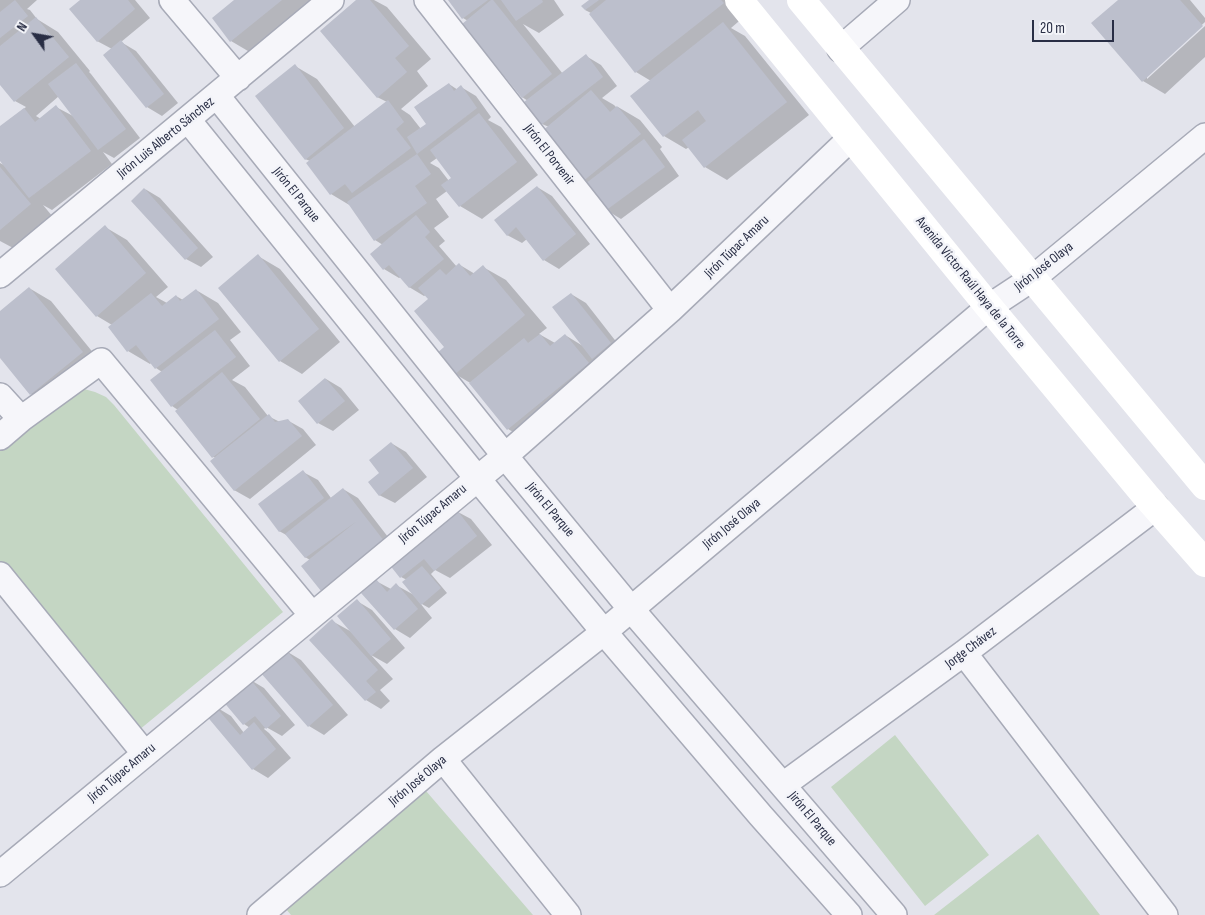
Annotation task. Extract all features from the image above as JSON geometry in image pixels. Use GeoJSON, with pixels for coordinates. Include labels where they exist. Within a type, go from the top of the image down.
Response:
{"type":"FeatureCollection","features":[{"type":"Feature","properties":{"kind":"main road","name":"Avenida Víctor Raúl Haya de la Torre"},"geometry":{"type":"LineString","coordinates":[[739,0],[990,307],[1156,507],[1205,563]]}},
{"type":"Feature","properties":{"kind":"main road"},"geometry":{"type":"LineString","coordinates":[[801,0],[1205,486]]}},
{"type":"Feature","properties":{"kind":"street"},"geometry":{"type":"LineString","coordinates":[[172,0],[238,78]]}},
{"type":"Feature","properties":{"kind":"street","name":"Jirón Luis Alberto Sánchez"},"geometry":{"type":"LineString","coordinates":[[0,275],[332,0]]}},
{"type":"Feature","properties":{"kind":"street","name":"Jirón El Porvenir"},"geometry":{"type":"LineString","coordinates":[[427,0],[670,310]]}},
{"type":"Feature","properties":{"kind":"street"},"geometry":{"type":"LineString","coordinates":[[840,48],[897,0]]}},
{"type":"Feature","properties":{"kind":"street","name":"Jirón El Parque"},"geometry":{"type":"LineString","coordinates":[[217,96],[504,456],[631,609],[894,915]]}},
{"type":"Feature","properties":{"kind":"street"},"geometry":{"type":"LineString","coordinates":[[188,120],[604,632],[755,809],[849,915]]}},
{"type":"Feature","properties":{"kind":"street","name":"Jirón José Olaya"},"geometry":{"type":"LineString","coordinates":[[270,912],[443,759],[604,632],[990,307],[1033,278],[1205,136]]}},
{"type":"Feature","properties":{"kind":"street","name":"Jirón Túpac Amaru"},"geometry":{"type":"LineString","coordinates":[[0,874],[504,456],[670,310],[851,138]]}},
{"type":"Feature","properties":{"kind":"street"},"geometry":{"type":"LineString","coordinates":[[0,437],[21,419],[101,361],[312,615]]}},
{"type":"Feature","properties":{"kind":"street"},"geometry":{"type":"LineString","coordinates":[[0,396],[21,419]]}},
{"type":"Feature","properties":{"kind":"street","name":"Jorge Chávez"},"geometry":{"type":"LineString","coordinates":[[783,785],[964,653],[1156,507]]}},
{"type":"Feature","properties":{"kind":"street"},"geometry":{"type":"LineString","coordinates":[[0,575],[145,754]]}},
{"type":"Feature","properties":{"kind":"street"},"geometry":{"type":"LineString","coordinates":[[964,653],[1165,915]]}},
{"type":"Feature","properties":{"kind":"street"},"geometry":{"type":"LineString","coordinates":[[443,759],[568,915]]}},
{"type":"Feature","properties":{"kind":"green space"},"geometry":{"type":"Polygon","coordinates":[[[84,389],[106,397],[114,405],[283,612],[139,730],[0,564],[0,447],[84,389]]]}},
{"type":"Feature","properties":{"kind":"green space"},"geometry":{"type":"Polygon","coordinates":[[[895,735],[989,855],[925,906],[831,787],[895,735]]]}},
{"type":"Feature","properties":{"kind":"green space"},"geometry":{"type":"Polygon","coordinates":[[[420,784],[533,915],[291,915],[281,903],[420,784]]]}},
{"type":"Feature","properties":{"kind":"green space"},"geometry":{"type":"Polygon","coordinates":[[[1038,834],[1100,915],[934,915],[1038,834]]]}},
{"type":"Feature","properties":{"kind":"building"},"geometry":{"type":"Polygon","coordinates":[[[15,0],[28,16],[0,38],[0,12],[15,0]]]}},
{"type":"Feature","properties":{"kind":"building"},"geometry":{"type":"Polygon","coordinates":[[[80,0],[128,0],[135,9],[97,42],[69,9],[80,0]]]}},
{"type":"Feature","properties":{"kind":"building"},"geometry":{"type":"Polygon","coordinates":[[[234,0],[282,0],[230,42],[212,18],[234,0]]]}},
{"type":"Feature","properties":{"kind":"building"},"geometry":{"type":"Polygon","coordinates":[[[356,0],[370,0],[409,46],[395,58],[407,72],[377,98],[320,31],[356,0]]]}},
{"type":"Feature","properties":{"kind":"building"},"geometry":{"type":"Polygon","coordinates":[[[448,0],[488,0],[462,19],[448,0]]]}},
{"type":"Feature","properties":{"kind":"building"},"geometry":{"type":"Polygon","coordinates":[[[493,0],[552,74],[522,98],[462,24],[493,0]]]}},
{"type":"Feature","properties":{"kind":"building"},"geometry":{"type":"Polygon","coordinates":[[[501,0],[542,0],[543,2],[516,21],[501,0]]]}},
{"type":"Feature","properties":{"kind":"building"},"geometry":{"type":"Polygon","coordinates":[[[589,0],[599,0],[585,10],[581,6],[589,0]]]}},
{"type":"Feature","properties":{"kind":"building"},"geometry":{"type":"Polygon","coordinates":[[[606,0],[721,0],[724,3],[635,73],[589,14],[606,0]]]}},
{"type":"Feature","properties":{"kind":"building"},"geometry":{"type":"Polygon","coordinates":[[[1118,0],[1180,0],[1203,26],[1142,82],[1091,23],[1118,0]]]}},
{"type":"Feature","properties":{"kind":"building"},"geometry":{"type":"Polygon","coordinates":[[[36,17],[69,57],[14,102],[0,85],[0,46],[36,17]]]}},
{"type":"Feature","properties":{"kind":"building"},"geometry":{"type":"Polygon","coordinates":[[[723,22],[787,102],[704,168],[682,140],[706,121],[698,110],[663,137],[630,96],[723,22]]]}},
{"type":"Feature","properties":{"kind":"building"},"geometry":{"type":"Polygon","coordinates":[[[121,40],[164,94],[146,108],[103,55],[121,40]]]}},
{"type":"Feature","properties":{"kind":"building"},"geometry":{"type":"Polygon","coordinates":[[[586,54],[603,77],[541,125],[524,102],[586,54]]]}},
{"type":"Feature","properties":{"kind":"building"},"geometry":{"type":"Polygon","coordinates":[[[76,63],[126,129],[98,150],[48,84],[76,63]]]}},
{"type":"Feature","properties":{"kind":"building"},"geometry":{"type":"Polygon","coordinates":[[[295,64],[344,128],[305,160],[255,96],[295,64]]]}},
{"type":"Feature","properties":{"kind":"building"},"geometry":{"type":"Polygon","coordinates":[[[449,83],[454,91],[461,85],[477,108],[417,154],[407,137],[426,124],[414,107],[449,83]]]}},
{"type":"Feature","properties":{"kind":"building"},"geometry":{"type":"Polygon","coordinates":[[[591,90],[610,112],[617,106],[641,134],[582,182],[541,132],[591,90]]]}},
{"type":"Feature","properties":{"kind":"building"},"geometry":{"type":"Polygon","coordinates":[[[388,100],[404,122],[396,129],[411,148],[352,193],[345,184],[330,195],[306,163],[388,100]]]}},
{"type":"Feature","properties":{"kind":"building"},"geometry":{"type":"Polygon","coordinates":[[[56,105],[91,151],[29,198],[0,161],[0,126],[24,108],[35,122],[56,105]]]}},
{"type":"Feature","properties":{"kind":"building"},"geometry":{"type":"Polygon","coordinates":[[[479,113],[517,162],[459,207],[441,185],[451,178],[430,150],[479,113]]]}},
{"type":"Feature","properties":{"kind":"building"},"geometry":{"type":"Polygon","coordinates":[[[644,139],[665,167],[605,211],[585,184],[644,139]]]}},
{"type":"Feature","properties":{"kind":"building"},"geometry":{"type":"Polygon","coordinates":[[[417,154],[431,174],[415,186],[427,203],[374,241],[347,202],[417,154]]]}},
{"type":"Feature","properties":{"kind":"building"},"geometry":{"type":"Polygon","coordinates":[[[0,167],[31,204],[0,230],[0,167]]]}},
{"type":"Feature","properties":{"kind":"building"},"geometry":{"type":"Polygon","coordinates":[[[537,186],[576,234],[543,261],[516,227],[507,236],[494,220],[537,186]]]}},
{"type":"Feature","properties":{"kind":"building"},"geometry":{"type":"Polygon","coordinates":[[[144,188],[198,248],[185,260],[131,201],[144,188]]]}},
{"type":"Feature","properties":{"kind":"building"},"geometry":{"type":"Polygon","coordinates":[[[416,215],[430,232],[425,237],[444,259],[409,288],[389,265],[383,270],[370,254],[416,215]]]}},
{"type":"Feature","properties":{"kind":"building"},"geometry":{"type":"Polygon","coordinates":[[[105,225],[146,273],[96,317],[55,269],[105,225]]]}},
{"type":"Feature","properties":{"kind":"building"},"geometry":{"type":"Polygon","coordinates":[[[258,254],[319,329],[279,362],[218,288],[258,254]]]}},
{"type":"Feature","properties":{"kind":"building"},"geometry":{"type":"Polygon","coordinates":[[[459,263],[470,276],[483,265],[525,315],[454,375],[436,354],[444,347],[414,311],[428,299],[418,288],[440,269],[446,275],[459,263]]]}},
{"type":"Feature","properties":{"kind":"building"},"geometry":{"type":"Polygon","coordinates":[[[29,287],[83,352],[30,395],[0,358],[0,311],[29,287]]]}},
{"type":"Feature","properties":{"kind":"building"},"geometry":{"type":"Polygon","coordinates":[[[196,289],[219,319],[155,369],[136,345],[127,352],[108,327],[151,293],[162,306],[176,295],[180,301],[196,289]]]}},
{"type":"Feature","properties":{"kind":"building"},"geometry":{"type":"Polygon","coordinates":[[[571,293],[611,343],[592,359],[552,307],[571,293]]]}},
{"type":"Feature","properties":{"kind":"building"},"geometry":{"type":"Polygon","coordinates":[[[215,330],[236,357],[171,407],[150,380],[215,330]]]}},
{"type":"Feature","properties":{"kind":"building"},"geometry":{"type":"Polygon","coordinates":[[[540,334],[550,346],[565,334],[589,363],[507,430],[469,383],[524,338],[528,343],[540,334]]]}},
{"type":"Feature","properties":{"kind":"building"},"geometry":{"type":"Polygon","coordinates":[[[222,372],[260,419],[212,458],[175,411],[222,372]]]}},
{"type":"Feature","properties":{"kind":"building"},"geometry":{"type":"Polygon","coordinates":[[[325,378],[345,401],[317,424],[298,401],[325,378]]]}},
{"type":"Feature","properties":{"kind":"building"},"geometry":{"type":"Polygon","coordinates":[[[269,414],[275,422],[288,419],[302,436],[234,491],[210,461],[269,414]]]}},
{"type":"Feature","properties":{"kind":"building"},"geometry":{"type":"Polygon","coordinates":[[[391,442],[413,468],[379,496],[368,482],[379,473],[369,460],[391,442]]]}},
{"type":"Feature","properties":{"kind":"building"},"geometry":{"type":"Polygon","coordinates":[[[303,470],[324,498],[279,532],[258,504],[303,470]]]}},
{"type":"Feature","properties":{"kind":"building"},"geometry":{"type":"Polygon","coordinates":[[[343,488],[384,541],[321,591],[301,566],[357,521],[305,558],[285,534],[343,488]]]}},
{"type":"Feature","properties":{"kind":"building"},"geometry":{"type":"Polygon","coordinates":[[[456,509],[477,536],[434,571],[424,559],[400,578],[389,564],[456,509]]]}},
{"type":"Feature","properties":{"kind":"building"},"geometry":{"type":"Polygon","coordinates":[[[422,566],[441,588],[421,605],[402,582],[422,566]]]}},
{"type":"Feature","properties":{"kind":"building"},"geometry":{"type":"Polygon","coordinates":[[[376,579],[387,592],[396,583],[418,609],[394,630],[361,593],[376,579]]]}},
{"type":"Feature","properties":{"kind":"building"},"geometry":{"type":"Polygon","coordinates":[[[357,599],[391,639],[371,656],[337,616],[357,599]]]}},
{"type":"Feature","properties":{"kind":"building"},"geometry":{"type":"Polygon","coordinates":[[[332,619],[378,670],[366,681],[376,692],[365,701],[309,640],[332,619]]]}},
{"type":"Feature","properties":{"kind":"building"},"geometry":{"type":"Polygon","coordinates":[[[286,650],[333,705],[308,727],[260,672],[286,650]]]}},
{"type":"Feature","properties":{"kind":"building"},"geometry":{"type":"Polygon","coordinates":[[[249,678],[281,716],[266,729],[255,716],[243,725],[222,700],[249,678]]]}},
{"type":"Feature","properties":{"kind":"building"},"geometry":{"type":"Polygon","coordinates":[[[215,706],[240,735],[254,722],[276,749],[252,770],[205,714],[215,706]]]}}]}
